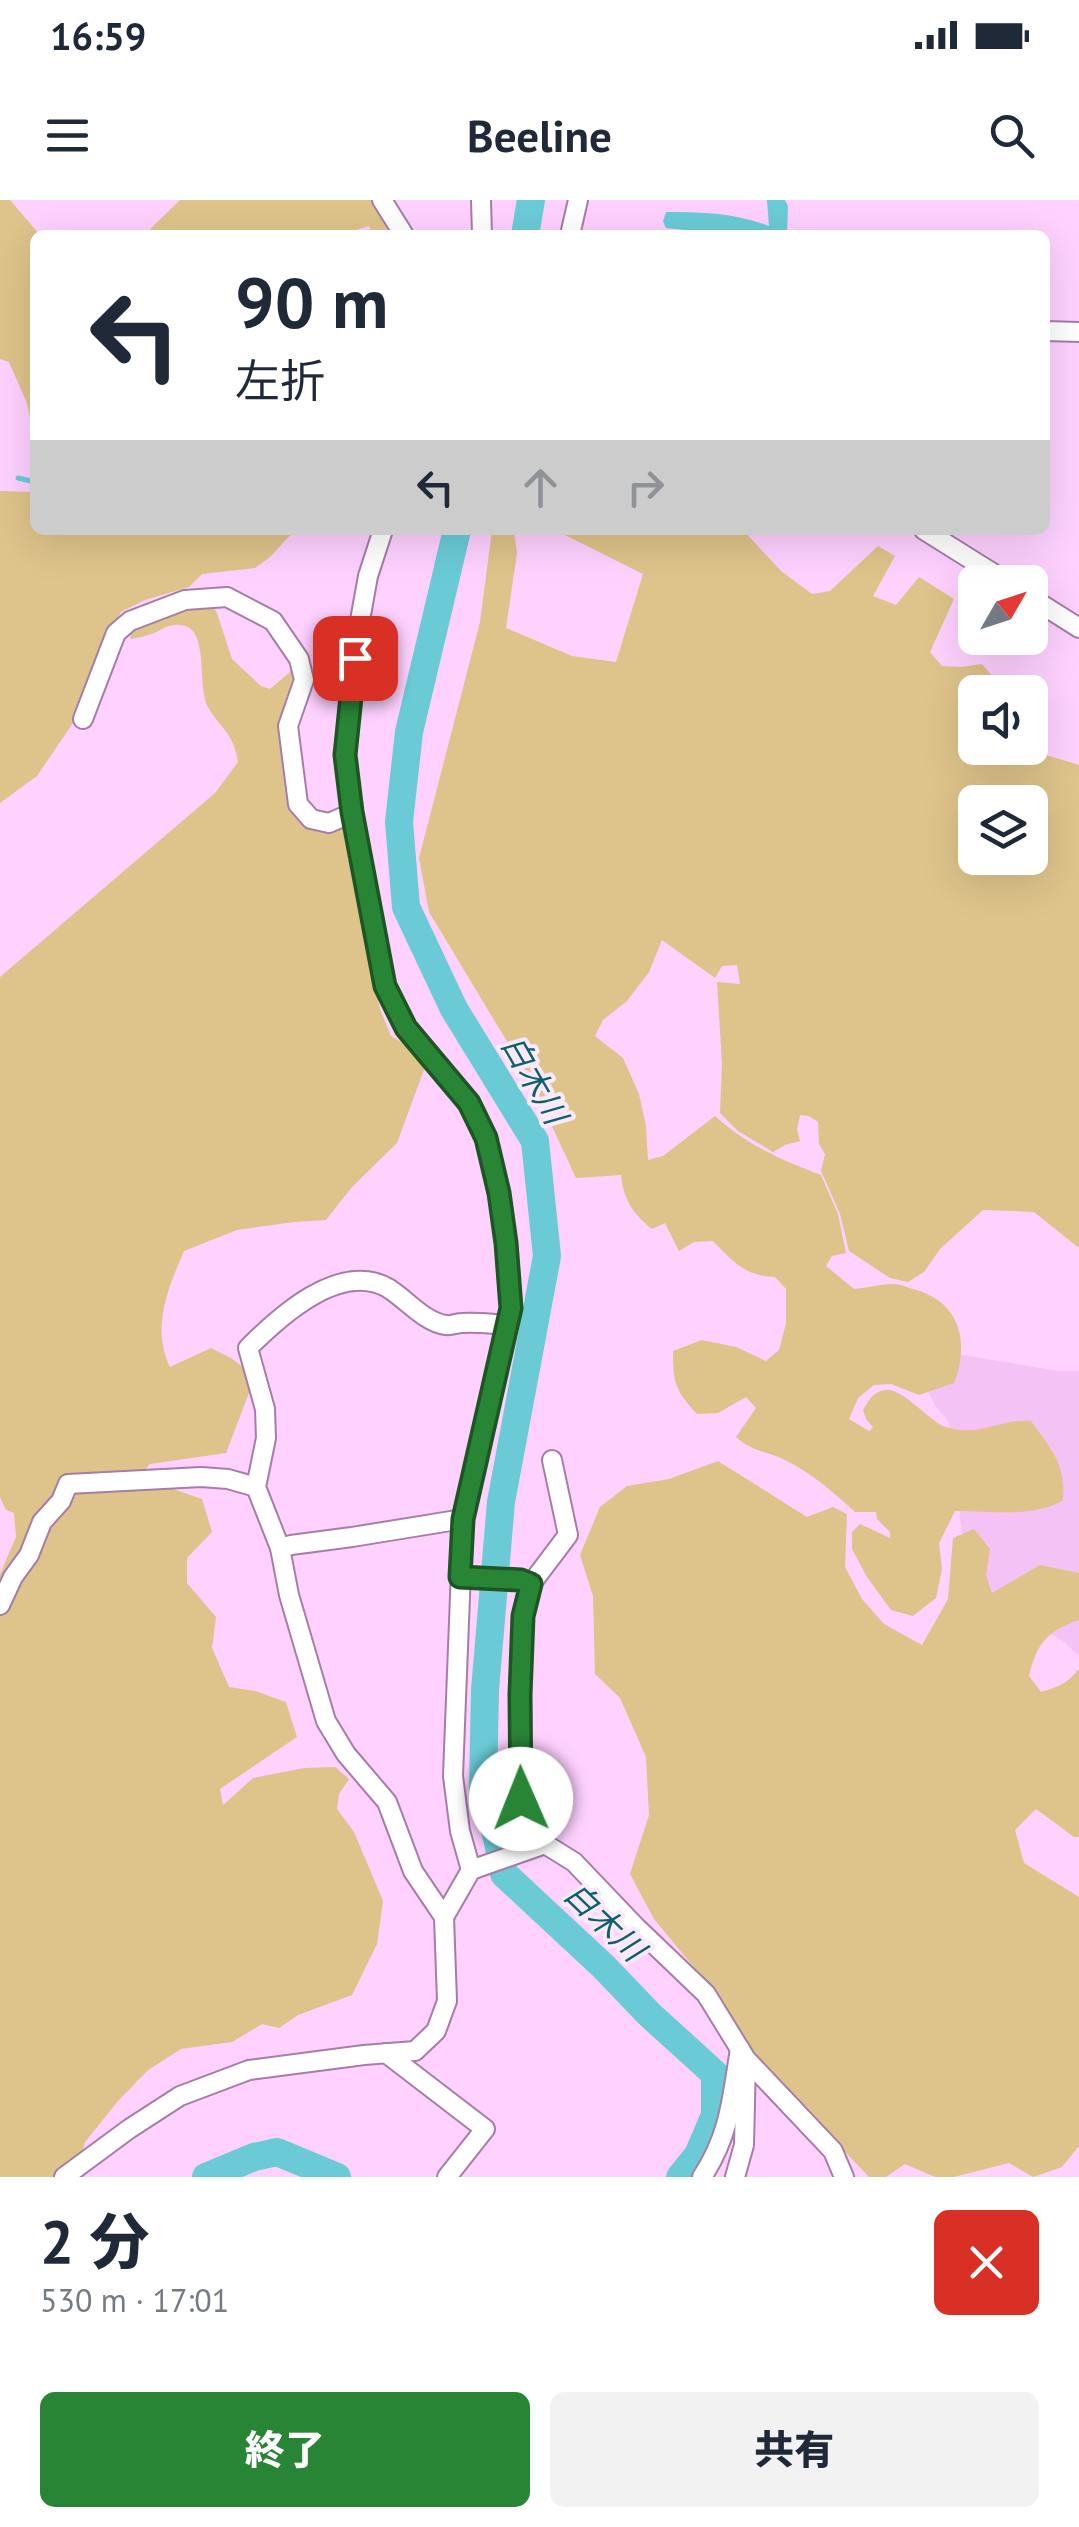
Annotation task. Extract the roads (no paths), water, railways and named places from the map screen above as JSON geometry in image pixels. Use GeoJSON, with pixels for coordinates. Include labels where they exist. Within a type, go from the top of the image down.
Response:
{"type":"FeatureCollection","features":[{"type":"Feature","properties":{"kind":"street"},"geometry":{"type":"LineString","coordinates":[[382,200],[401,230]]}},
{"type":"Feature","properties":{"kind":"street"},"geometry":{"type":"LineString","coordinates":[[481,200],[482,230]]}},
{"type":"Feature","properties":{"kind":"street"},"geometry":{"type":"LineString","coordinates":[[571,230],[578,200]]}},
{"type":"Feature","properties":{"kind":"street"},"geometry":{"type":"LineString","coordinates":[[1050,330],[1079,332]]}},
{"type":"Feature","properties":{"kind":"street"},"geometry":{"type":"LineString","coordinates":[[381,535],[368,576],[359,626],[345,755],[352,812],[385,986],[406,1028],[469,1103],[486,1138],[499,1193],[511,1308],[463,1519],[453,1776],[460,1831],[477,1867]]}},
{"type":"Feature","properties":{"kind":"street"},"geometry":{"type":"LineString","coordinates":[[932,535],[980,565]]}},
{"type":"Feature","properties":{"kind":"street"},"geometry":{"type":"LineString","coordinates":[[83,719],[116,632],[130,621],[185,600],[226,596],[274,620],[299,659],[304,680],[288,726],[298,804],[312,818],[329,824],[352,812]]}},
{"type":"Feature","properties":{"kind":"street"},"geometry":{"type":"LineString","coordinates":[[1048,608],[1079,628]]}},
{"type":"Feature","properties":{"kind":"street"},"geometry":{"type":"LineString","coordinates":[[64,2177],[180,2096],[248,2070],[415,2051],[436,2031],[447,2001],[444,1917],[413,1871],[386,1802],[346,1754],[326,1721],[289,1595],[280,1548],[256,1487],[266,1438],[266,1409],[248,1348],[306,1299],[349,1282],[375,1282],[446,1325],[508,1325]]}},
{"type":"Feature","properties":{"kind":"street"},"geometry":{"type":"LineString","coordinates":[[536,1847],[521,1799],[523,1616],[526,1582],[568,1535],[552,1460]]}},
{"type":"Feature","properties":{"kind":"street"},"geometry":{"type":"LineString","coordinates":[[0,1604],[42,1522],[68,1484],[202,1477],[256,1487]]}},
{"type":"Feature","properties":{"kind":"street"},"geometry":{"type":"LineString","coordinates":[[280,1548],[463,1519]]}},
{"type":"Feature","properties":{"kind":"street"},"geometry":{"type":"LineString","coordinates":[[460,1577],[526,1582]]}},
{"type":"Feature","properties":{"kind":"street"},"geometry":{"type":"LineString","coordinates":[[444,1917],[477,1867],[536,1847],[574,1862],[706,1994],[743,2054],[832,2151],[844,2177]]}},
{"type":"Feature","properties":{"kind":"street"},"geometry":{"type":"LineString","coordinates":[[386,2053],[485,2130],[447,2177]]}},
{"type":"Feature","properties":{"kind":"street"},"geometry":{"type":"LineString","coordinates":[[702,2177],[722,2143],[743,2054]]}},
{"type":"Feature","properties":{"kind":"street"},"geometry":{"type":"LineString","coordinates":[[736,2177],[744,2145],[743,2054]]}},
{"type":"Feature","properties":{"kind":"waterway","name":"白木川"},"geometry":{"type":"LineString","coordinates":[[526,230],[531,200]]}},
{"type":"Feature","properties":{"kind":"waterway"},"geometry":{"type":"LineString","coordinates":[[18,478],[30,481]]}},
{"type":"Feature","properties":{"kind":"waterway","name":"白木川"},"geometry":{"type":"LineString","coordinates":[[456,535],[409,732],[399,822],[406,907],[454,1009],[535,1141],[547,1256],[501,1502],[485,1690],[483,1788],[504,1874],[715,2074],[715,2115],[698,2155],[680,2177]]}},
{"type":"Feature","properties":{"kind":"waterway"},"geometry":{"type":"LineString","coordinates":[[206,2177],[277,2152],[337,2177]]}}]}
